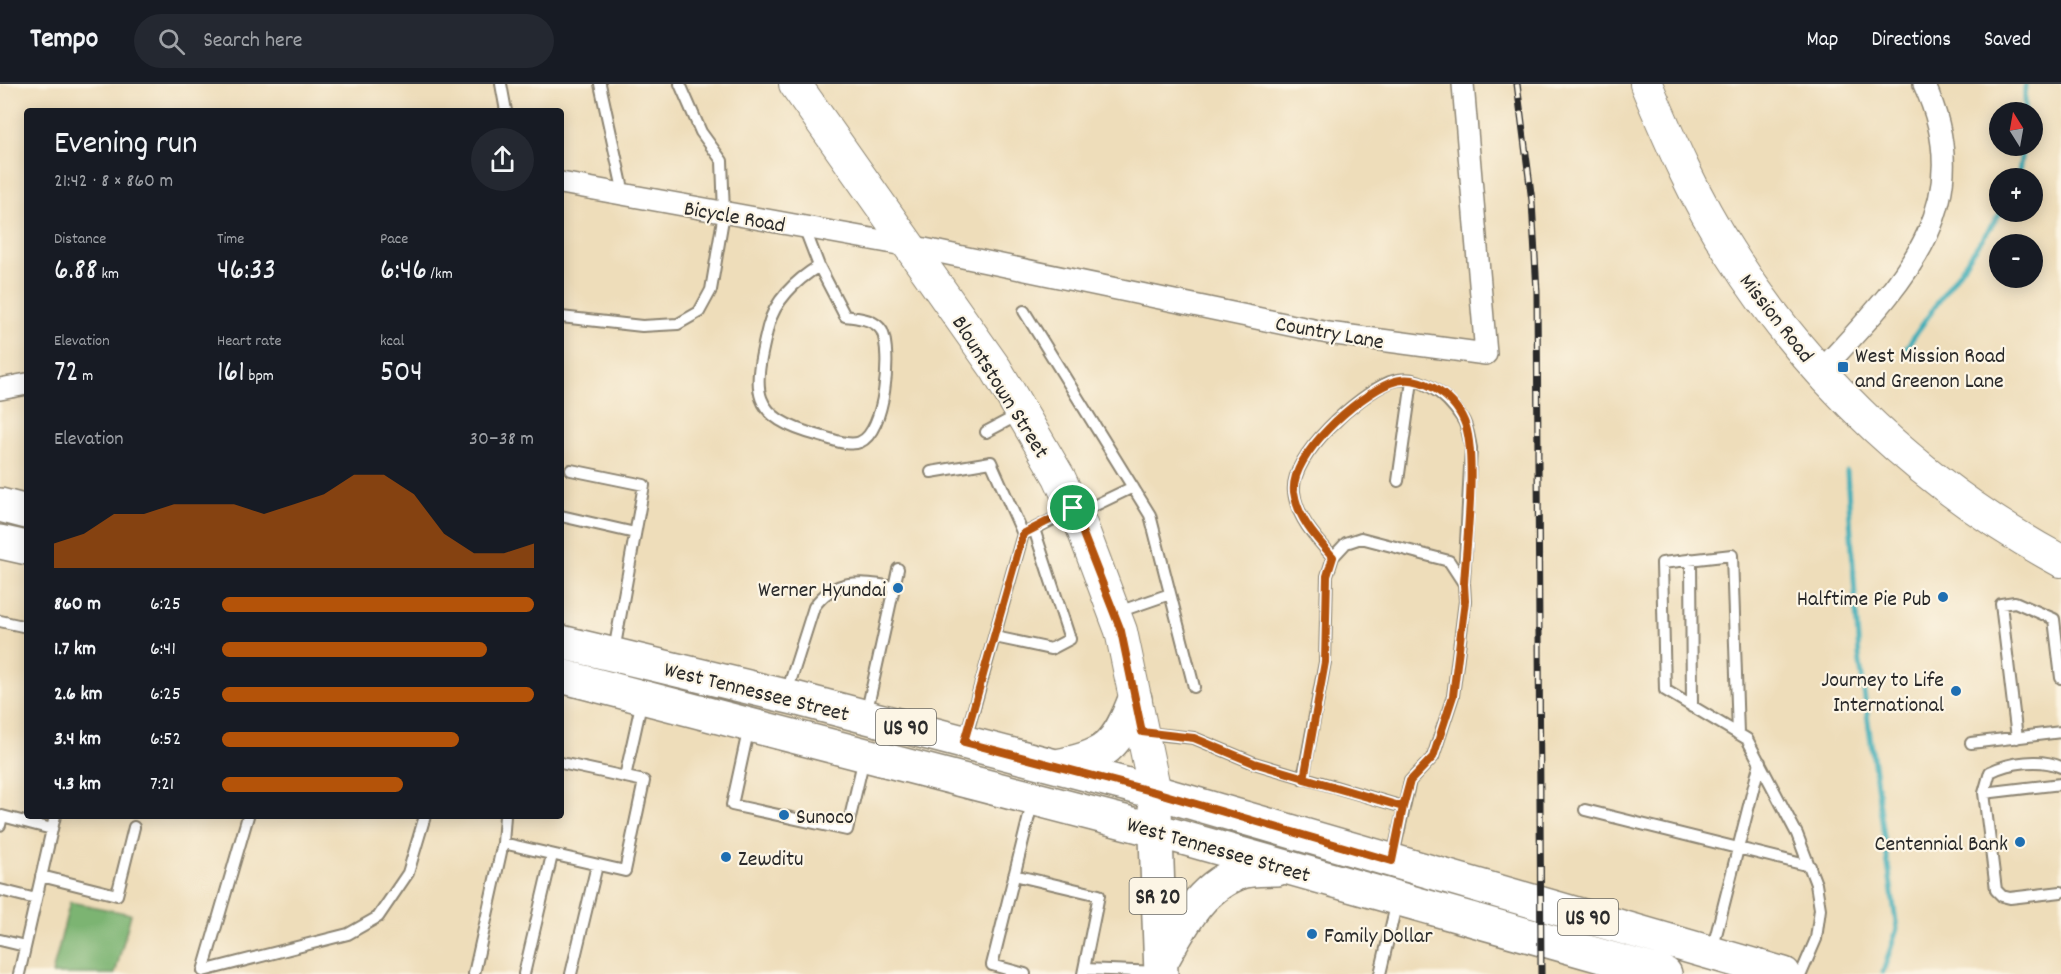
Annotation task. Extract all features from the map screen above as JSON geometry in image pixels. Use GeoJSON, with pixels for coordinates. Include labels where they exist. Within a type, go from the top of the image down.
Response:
{"type":"FeatureCollection","features":[{"type":"Feature","properties":{"kind":"main road","name":"Mission Road"},"geometry":{"type":"LineString","coordinates":[[1646,84],[1692,186],[1728,249],[1751,284],[1820,372],[1904,455],[1974,508],[2061,561]]}},
{"type":"Feature","properties":{"kind":"main road","name":"Blountstown Street"},"geometry":{"type":"LineString","coordinates":[[804,87],[910,246],[996,369],[1059,477],[1075,511],[1121,631],[1155,792]]}},
{"type":"Feature","properties":{"kind":"main road"},"geometry":{"type":"LineString","coordinates":[[0,542],[24,547]]}},
{"type":"Feature","properties":{"kind":"main road","name":"West Tennessee Street"},"geometry":{"type":"LineString","coordinates":[[564,643],[1155,792],[1784,974]]}},
{"type":"Feature","properties":{"kind":"main road","name":"West Tennessee Street"},"geometry":{"type":"LineString","coordinates":[[564,678],[1155,830],[1665,974]]}},
{"type":"Feature","properties":{"kind":"main road"},"geometry":{"type":"LineString","coordinates":[[1055,766],[1091,758],[1108,746],[1121,733],[1135,699]]}},
{"type":"Feature","properties":{"kind":"main road","name":"SR 20"},"geometry":{"type":"LineString","coordinates":[[1155,792],[1161,969]]}},
{"type":"Feature","properties":{"kind":"main road"},"geometry":{"type":"LineString","coordinates":[[1161,969],[1191,910],[1214,887],[1227,878],[1247,871],[1289,868]]}},
{"type":"Feature","properties":{"kind":"street","name":"Country Lane"},"geometry":{"type":"LineString","coordinates":[[910,246],[1328,333],[1486,354],[1463,84]]}},
{"type":"Feature","properties":{"kind":"street"},"geometry":{"type":"LineString","coordinates":[[1820,372],[1888,298],[1928,239],[1937,209],[1942,174],[1942,146],[1938,123],[1924,84]]}},
{"type":"Feature","properties":{"kind":"street","name":"Bicycle Road"},"geometry":{"type":"LineString","coordinates":[[564,184],[910,246]]}},
{"type":"Feature","properties":{"kind":"street"},"geometry":{"type":"LineString","coordinates":[[0,388],[24,384]]}},
{"type":"Feature","properties":{"kind":"lane"},"geometry":{"type":"LineString","coordinates":[[501,84],[505,108]]}},
{"type":"Feature","properties":{"kind":"lane"},"geometry":{"type":"LineString","coordinates":[[600,84],[624,194]]}},
{"type":"Feature","properties":{"kind":"lane"},"geometry":{"type":"LineString","coordinates":[[564,317],[661,326],[678,324],[699,312],[711,290],[724,213],[722,161],[701,132],[680,84]]}},
{"type":"Feature","properties":{"kind":"lane"},"geometry":{"type":"LineString","coordinates":[[804,227],[819,266],[845,316],[871,321],[881,330],[884,341],[886,373],[878,419],[871,434],[860,443],[842,442],[804,432],[770,415],[762,404],[759,386],[761,354],[770,316],[796,280],[819,266]]}},
{"type":"Feature","properties":{"kind":"lane"},"geometry":{"type":"LineString","coordinates":[[1024,311],[1150,515],[1194,687]]}},
{"type":"Feature","properties":{"kind":"lane"},"geometry":{"type":"LineString","coordinates":[[1398,481],[1412,381]]}},
{"type":"Feature","properties":{"kind":"lane"},"geometry":{"type":"LineString","coordinates":[[1333,557],[1313,535],[1299,511],[1294,490],[1295,478],[1300,465],[1332,425],[1356,404],[1390,383],[1425,382],[1437,391],[1463,419],[1471,448],[1465,601],[1453,696],[1433,757],[1410,781],[1392,861]]}},
{"type":"Feature","properties":{"kind":"lane"},"geometry":{"type":"LineString","coordinates":[[986,432],[1022,412]]}},
{"type":"Feature","properties":{"kind":"lane"},"geometry":{"type":"LineString","coordinates":[[931,472],[992,462],[1029,531],[1070,639],[1051,649],[994,637]]}},
{"type":"Feature","properties":{"kind":"lane"},"geometry":{"type":"LineString","coordinates":[[571,470],[644,485],[614,655]]}},
{"type":"Feature","properties":{"kind":"lane"},"geometry":{"type":"LineString","coordinates":[[964,742],[994,637],[1029,531],[1132,487]]}},
{"type":"Feature","properties":{"kind":"lane"},"geometry":{"type":"LineString","coordinates":[[564,517],[635,533]]}},
{"type":"Feature","properties":{"kind":"lane"},"geometry":{"type":"LineString","coordinates":[[1304,779],[1325,662],[1327,576],[1333,557],[1346,543],[1361,538],[1449,561],[1464,584]]}},
{"type":"Feature","properties":{"kind":"lane"},"geometry":{"type":"LineString","coordinates":[[1738,734],[1732,555],[1662,563],[1665,690],[1692,707],[1738,734],[1747,739],[1797,834],[1810,866],[1820,909],[1816,939],[1800,974]]}},
{"type":"Feature","properties":{"kind":"lane"},"geometry":{"type":"LineString","coordinates":[[1691,559],[1692,707]]}},
{"type":"Feature","properties":{"kind":"lane"},"geometry":{"type":"LineString","coordinates":[[865,717],[898,568]]}},
{"type":"Feature","properties":{"kind":"lane"},"geometry":{"type":"LineString","coordinates":[[785,697],[814,607],[821,597],[834,588],[852,582],[894,587]]}},
{"type":"Feature","properties":{"kind":"lane"},"geometry":{"type":"LineString","coordinates":[[1114,613],[1170,594]]}},
{"type":"Feature","properties":{"kind":"lane"},"geometry":{"type":"LineString","coordinates":[[2017,738],[2001,604],[2015,602],[2054,619],[2061,678]]}},
{"type":"Feature","properties":{"kind":"lane"},"geometry":{"type":"LineString","coordinates":[[0,621],[24,626]]}},
{"type":"Feature","properties":{"kind":"lane"},"geometry":{"type":"LineString","coordinates":[[625,777],[642,697]]}},
{"type":"Feature","properties":{"kind":"lane"},"geometry":{"type":"LineString","coordinates":[[750,725],[732,806],[847,830],[865,755]]}},
{"type":"Feature","properties":{"kind":"lane"},"geometry":{"type":"LineString","coordinates":[[1142,732],[1194,738],[1254,763],[1403,807]]}},
{"type":"Feature","properties":{"kind":"lane"},"geometry":{"type":"LineString","coordinates":[[1971,743],[2061,732]]}},
{"type":"Feature","properties":{"kind":"lane"},"geometry":{"type":"LineString","coordinates":[[1711,953],[1760,762]]}},
{"type":"Feature","properties":{"kind":"lane"},"geometry":{"type":"LineString","coordinates":[[2061,767],[2049,762],[2002,765],[1990,772],[1984,793],[1996,890],[2010,898],[2061,892]]}},
{"type":"Feature","properties":{"kind":"lane"},"geometry":{"type":"LineString","coordinates":[[502,843],[625,871],[644,781],[564,764]]}},
{"type":"Feature","properties":{"kind":"lane"},"geometry":{"type":"LineString","coordinates":[[1984,793],[2061,784]]}},
{"type":"Feature","properties":{"kind":"lane"},"geometry":{"type":"LineString","coordinates":[[1025,974],[992,965],[1033,798]]}},
{"type":"Feature","properties":{"kind":"lane"},"geometry":{"type":"LineString","coordinates":[[1585,810],[1810,866]]}},
{"type":"Feature","properties":{"kind":"lane"},"geometry":{"type":"LineString","coordinates":[[0,825],[2,816],[52,829]]}},
{"type":"Feature","properties":{"kind":"lane"},"geometry":{"type":"LineString","coordinates":[[19,974],[54,819]]}},
{"type":"Feature","properties":{"kind":"lane"},"geometry":{"type":"LineString","coordinates":[[247,819],[202,971],[348,934],[378,917],[408,873],[424,819]]}},
{"type":"Feature","properties":{"kind":"lane"},"geometry":{"type":"LineString","coordinates":[[474,974],[502,843],[505,819]]}},
{"type":"Feature","properties":{"kind":"lane"},"geometry":{"type":"LineString","coordinates":[[41,876],[117,895],[134,827]]}},
{"type":"Feature","properties":{"kind":"lane"},"geometry":{"type":"LineString","coordinates":[[524,974],[552,855]]}},
{"type":"Feature","properties":{"kind":"lane"},"geometry":{"type":"LineString","coordinates":[[571,974],[597,865]]}},
{"type":"Feature","properties":{"kind":"lane"},"geometry":{"type":"LineString","coordinates":[[1014,875],[1099,895],[1083,971],[1161,969]]}},
{"type":"Feature","properties":{"kind":"lane"},"geometry":{"type":"LineString","coordinates":[[0,890],[36,899]]}},
{"type":"Feature","properties":{"kind":"lane"},"geometry":{"type":"LineString","coordinates":[[1380,974],[1398,898]]}},
{"type":"Feature","properties":{"kind":"lane"},"geometry":{"type":"LineString","coordinates":[[0,940],[25,946]]}},
{"type":"Feature","properties":{"kind":"green space"},"geometry":{"type":"Polygon","coordinates":[[[70,902],[131,914],[115,974],[52,974],[70,902]]]}},
{"type":"Feature","properties":{"kind":"waterway"},"geometry":{"type":"LineString","coordinates":[[2025,84],[2025,102]]}},
{"type":"Feature","properties":{"kind":"waterway"},"geometry":{"type":"LineString","coordinates":[[2020,168],[2021,156]]}},
{"type":"Feature","properties":{"kind":"waterway"},"geometry":{"type":"LineString","coordinates":[[1906,348],[1994,222]]}},
{"type":"Feature","properties":{"kind":"waterway"},"geometry":{"type":"LineString","coordinates":[[1847,472],[1859,656],[1897,929],[1883,972]]}},
{"type":"Feature","properties":{"kind":"railway"},"geometry":{"type":"LineString","coordinates":[[1517,84],[1532,201],[1537,292],[1541,974]]}},
{"type":"Feature","properties":{"kind":"place","name":"West Mission Road and Greenon Lane"},"geometry":{"type":"Point","coordinates":[1843,367]}},
{"type":"Feature","properties":{"kind":"place","name":"Werner Hyundai"},"geometry":{"type":"Point","coordinates":[898,588]}},
{"type":"Feature","properties":{"kind":"place","name":"Halftime Pie Pub"},"geometry":{"type":"Point","coordinates":[1943,597]}},
{"type":"Feature","properties":{"kind":"place","name":"Journey to Life International"},"geometry":{"type":"Point","coordinates":[1956,691]}},
{"type":"Feature","properties":{"kind":"place","name":"Sunoco"},"geometry":{"type":"Point","coordinates":[784,815]}},
{"type":"Feature","properties":{"kind":"place","name":"Centennial Bank"},"geometry":{"type":"Point","coordinates":[2020,842]}},
{"type":"Feature","properties":{"kind":"place","name":"Zewditu"},"geometry":{"type":"Point","coordinates":[726,857]}},
{"type":"Feature","properties":{"kind":"place","name":"Family Dollar"},"geometry":{"type":"Point","coordinates":[1312,934]}},
{"type":"Feature","properties":{"kind":"route"},"geometry":{"type":"LineString","coordinates":[[1073,508],[1023,534],[964,742],[1155,792],[1392,861],[1403,807],[1329,787],[1304,779],[1325,662],[1327,576],[1333,557],[1313,535],[1299,511],[1294,490],[1295,478],[1300,465],[1313,446],[1332,425],[1356,404],[1390,383],[1403,380],[1425,382],[1452,406],[1463,419],[1471,448],[1465,601],[1453,696],[1433,757],[1410,781],[1403,807],[1329,787],[1254,763],[1194,738],[1142,732],[1121,631],[1073,508]]}}]}
